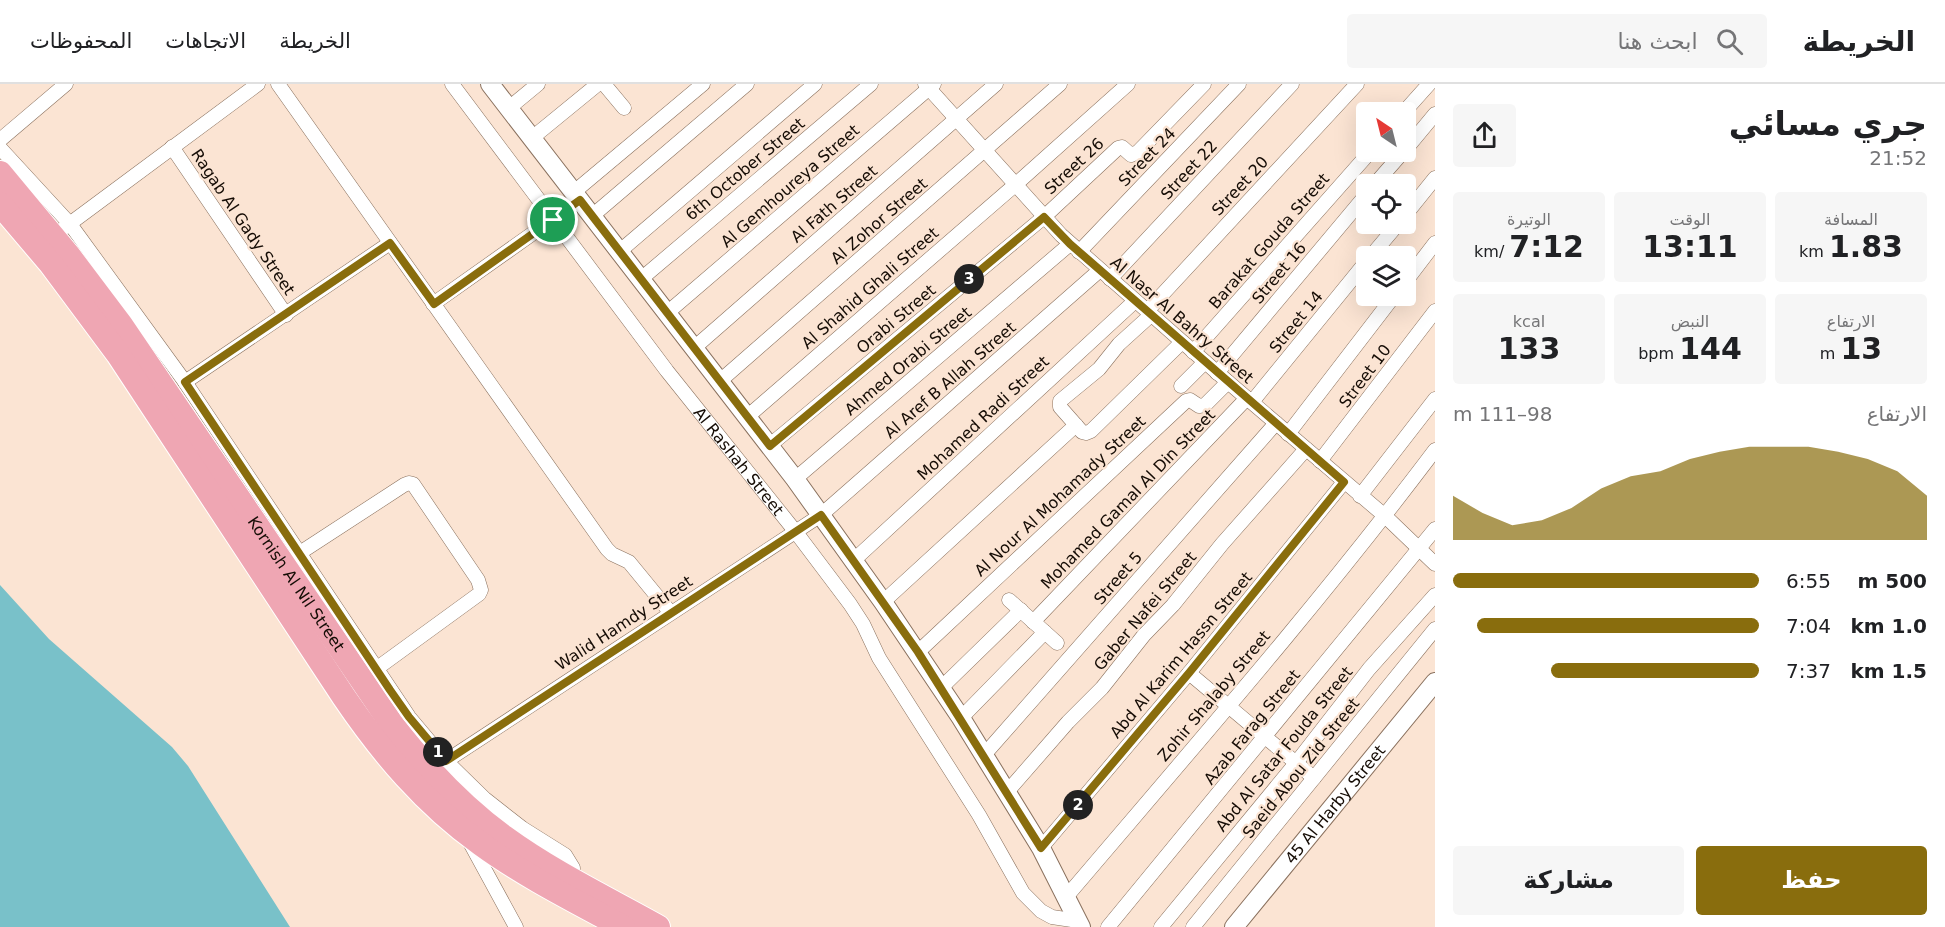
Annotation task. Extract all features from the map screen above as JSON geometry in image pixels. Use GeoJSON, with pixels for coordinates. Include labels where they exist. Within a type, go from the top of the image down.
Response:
{"type":"FeatureCollection","features":[{"type":"Feature","properties":{"kind":"highway","name":"Kornish Al Nil Street"},"geometry":{"type":"LineString","coordinates":[[0,173],[61,230],[88,297],[154,407],[364,726],[400,771],[463,831],[512,865],[623,927]]}},
{"type":"Feature","properties":{"kind":"highway","name":"Kornish Al Nil Street"},"geometry":{"type":"LineString","coordinates":[[0,204],[51,264],[88,297],[146,359],[291,559],[392,723],[430,771],[478,816],[531,855],[658,927]]}},
{"type":"Feature","properties":{"kind":"street"},"geometry":{"type":"LineString","coordinates":[[0,140],[66,84]]}},
{"type":"Feature","properties":{"kind":"street"},"geometry":{"type":"LineString","coordinates":[[61,230],[258,84]]}},
{"type":"Feature","properties":{"kind":"street"},"geometry":{"type":"LineString","coordinates":[[278,84],[607,549],[629,562],[670,612]]}},
{"type":"Feature","properties":{"kind":"street","name":"Al Rashah Street"},"geometry":{"type":"LineString","coordinates":[[452,84],[667,370],[795,531],[857,614],[879,658],[979,815],[1023,893],[1036,907],[1052,917],[1080,924]]}},
{"type":"Feature","properties":{"kind":"street","name":"Al Rashah Street"},"geometry":{"type":"LineString","coordinates":[[490,84],[770,446],[854,560],[918,652],[1007,792],[1041,848],[1080,924]]}},
{"type":"Feature","properties":{"kind":"street"},"geometry":{"type":"LineString","coordinates":[[509,108],[538,84]]}},
{"type":"Feature","properties":{"kind":"street"},"geometry":{"type":"LineString","coordinates":[[532,138],[598,84]]}},
{"type":"Feature","properties":{"kind":"street"},"geometry":{"type":"LineString","coordinates":[[604,84],[624,108]]}},
{"type":"Feature","properties":{"kind":"street"},"geometry":{"type":"LineString","coordinates":[[434,304],[553,220],[703,84]]}},
{"type":"Feature","properties":{"kind":"street"},"geometry":{"type":"LineString","coordinates":[[592,216],[747,84]]}},
{"type":"Feature","properties":{"kind":"street"},"geometry":{"type":"LineString","coordinates":[[620,251],[815,84]]}},
{"type":"Feature","properties":{"kind":"street","name":"6th October Street"},"geometry":{"type":"LineString","coordinates":[[641,279],[871,84]]}},
{"type":"Feature","properties":{"kind":"street","name":"Al Fath Street"},"geometry":{"type":"LineString","coordinates":[[694,348],[996,84]]}},
{"type":"Feature","properties":{"kind":"street","name":"Al Zohor Street"},"geometry":{"type":"LineString","coordinates":[[720,381],[1060,84]]}},
{"type":"Feature","properties":{"kind":"street","name":"Al Shahid Ghali Street"},"geometry":{"type":"LineString","coordinates":[[747,417],[1016,185],[1128,84]]}},
{"type":"Feature","properties":{"kind":"street","name":"Street 26"},"geometry":{"type":"LineString","coordinates":[[1044,217],[1118,148],[1124,148],[1131,155],[1138,152],[1204,84]]}},
{"type":"Feature","properties":{"kind":"street","name":"Street 24"},"geometry":{"type":"LineString","coordinates":[[1075,248],[1239,84]]}},
{"type":"Feature","properties":{"kind":"street","name":"Street 22"},"geometry":{"type":"LineString","coordinates":[[1105,274],[1292,84]]}},
{"type":"Feature","properties":{"kind":"street","name":"Street 20"},"geometry":{"type":"LineString","coordinates":[[1076,425],[1059,406],[1060,401],[1098,369],[1357,84]]}},
{"type":"Feature","properties":{"kind":"street"},"geometry":{"type":"LineString","coordinates":[[1413,102],[1429,84]]}},
{"type":"Feature","properties":{"kind":"street","name":"Al Nasr Al Bahry Street"},"geometry":{"type":"LineString","coordinates":[[929,86],[1044,217],[1075,248],[1385,516],[1435,564]]}},
{"type":"Feature","properties":{"kind":"street","name":"Al Gemhoureya Street"},"geometry":{"type":"LineString","coordinates":[[667,314],[929,86]]}},
{"type":"Feature","properties":{"kind":"street"},"geometry":{"type":"LineString","coordinates":[[1416,136],[1435,114]]}},
{"type":"Feature","properties":{"kind":"street","name":"Ragab Al Gady Street"},"geometry":{"type":"LineString","coordinates":[[172,147],[286,315]]}},
{"type":"Feature","properties":{"kind":"street"},"geometry":{"type":"LineString","coordinates":[[0,148],[61,230],[185,382],[291,559],[376,669],[409,717],[465,781],[505,815],[565,855],[573,868],[572,879]]}},
{"type":"Feature","properties":{"kind":"street","name":"Barakat Gouda Street"},"geometry":{"type":"LineString","coordinates":[[1193,352],[1361,162]]}},
{"type":"Feature","properties":{"kind":"street"},"geometry":{"type":"LineString","coordinates":[[1384,174],[1394,162]]}},
{"type":"Feature","properties":{"kind":"street"},"geometry":{"type":"LineString","coordinates":[[1416,202],[1435,178]]}},
{"type":"Feature","properties":{"kind":"street","name":"Street 16"},"geometry":{"type":"LineString","coordinates":[[1222,377],[1356,208]]}},
{"type":"Feature","properties":{"kind":"street","name":"Orabi Street"},"geometry":{"type":"LineString","coordinates":[[770,446],[1044,217]]}},
{"type":"Feature","properties":{"kind":"street"},"geometry":{"type":"LineString","coordinates":[[1379,246],[1390,234]]}},
{"type":"Feature","properties":{"kind":"street"},"geometry":{"type":"LineString","coordinates":[[185,382],[390,243]]}},
{"type":"Feature","properties":{"kind":"street"},"geometry":{"type":"LineString","coordinates":[[1416,268],[1435,243]]}},
{"type":"Feature","properties":{"kind":"street","name":"Ahmed Orabi Street"},"geometry":{"type":"LineString","coordinates":[[795,479],[1075,248]]}},
{"type":"Feature","properties":{"kind":"street","name":"Al Aref B Allah Street"},"geometry":{"type":"LineString","coordinates":[[821,515],[1105,274]]}},
{"type":"Feature","properties":{"kind":"street","name":"Street 14"},"geometry":{"type":"LineString","coordinates":[[1249,400],[1356,274]]}},
{"type":"Feature","properties":{"kind":"street","name":"Mohamed Radi Street"},"geometry":{"type":"LineString","coordinates":[[854,560],[1135,301]]}},
{"type":"Feature","properties":{"kind":"street"},"geometry":{"type":"LineString","coordinates":[[1288,434],[1386,306]]}},
{"type":"Feature","properties":{"kind":"street","name":"Street 10"},"geometry":{"type":"LineString","coordinates":[[1320,461],[1435,311]]}},
{"type":"Feature","properties":{"kind":"street"},"geometry":{"type":"LineString","coordinates":[[883,602],[1076,425],[1084,433],[1090,432],[1182,342]]}},
{"type":"Feature","properties":{"kind":"street"},"geometry":{"type":"LineString","coordinates":[[1181,386],[1205,362]]}},
{"type":"Feature","properties":{"kind":"street","name":"Al Nour Al Mohamady Street"},"geometry":{"type":"LineString","coordinates":[[918,652],[1186,401],[1192,401],[1201,406],[1205,405],[1222,377]]}},
{"type":"Feature","properties":{"kind":"street"},"geometry":{"type":"LineString","coordinates":[[1360,496],[1435,399]]}},
{"type":"Feature","properties":{"kind":"street","name":"Mohamed Gamal Al Din Street"},"geometry":{"type":"LineString","coordinates":[[1033,622],[1249,400]]}},
{"type":"Feature","properties":{"kind":"street","name":"Street 5"},"geometry":{"type":"LineString","coordinates":[[984,755],[1276,423]]}},
{"type":"Feature","properties":{"kind":"street","name":"Gaber Nafei Street"},"geometry":{"type":"LineString","coordinates":[[1007,792],[1102,688],[1144,635],[1189,587],[1222,544],[1306,449]]}},
{"type":"Feature","properties":{"kind":"street","name":"Zohir Shalaby Street"},"geometry":{"type":"LineString","coordinates":[[1067,896],[1229,706],[1385,516],[1435,450]]}},
{"type":"Feature","properties":{"kind":"street","name":"Abd Al Karim Hassn Street"},"geometry":{"type":"LineString","coordinates":[[1041,848],[1189,673],[1344,482]]}},
{"type":"Feature","properties":{"kind":"street"},"geometry":{"type":"LineString","coordinates":[[291,559],[409,483],[413,484],[478,580],[481,590],[479,594],[376,669]]}},
{"type":"Feature","properties":{"kind":"street","name":"Walid Hamdy Street"},"geometry":{"type":"LineString","coordinates":[[446,761],[821,515]]}},
{"type":"Feature","properties":{"kind":"street","name":"Azab Farag Street"},"geometry":{"type":"LineString","coordinates":[[1108,927],[1435,529]]}},
{"type":"Feature","properties":{"kind":"street","name":"Abd Al Satar Fouda Street"},"geometry":{"type":"LineString","coordinates":[[1161,927],[1296,763],[1369,669],[1435,595]]}},
{"type":"Feature","properties":{"kind":"street"},"geometry":{"type":"LineString","coordinates":[[1009,600],[1057,643]]}},
{"type":"Feature","properties":{"kind":"street"},"geometry":{"type":"LineString","coordinates":[[941,688],[1021,610]]}},
{"type":"Feature","properties":{"kind":"street","name":"Saeid Abou Zid Street"},"geometry":{"type":"LineString","coordinates":[[1193,927],[1435,629]]}},
{"type":"Feature","properties":{"kind":"street"},"geometry":{"type":"LineString","coordinates":[[961,718],[1045,632]]}},
{"type":"Feature","properties":{"kind":"street"},"geometry":{"type":"LineString","coordinates":[[1189,673],[1314,778]]}},
{"type":"Feature","properties":{"kind":"street","name":"45 Al Harby Street"},"geometry":{"type":"LineString","coordinates":[[1234,927],[1435,682]]}},
{"type":"Feature","properties":{"kind":"street"},"geometry":{"type":"LineString","coordinates":[[463,831],[516,927]]}},
{"type":"Feature","properties":{"kind":"water"},"geometry":{"type":"Polygon","coordinates":[[[0,585],[49,639],[172,747],[188,766],[290,927],[0,927],[0,585]]]}},
{"type":"Feature","properties":{"kind":"route"},"geometry":{"type":"LineString","coordinates":[[580,200],[770,446],[1044,217],[1070,244],[1344,482],[1189,673],[1041,848],[918,652],[821,515],[446,761],[409,717],[390,690],[185,382],[390,243],[434,304],[553,220],[580,200]]}}]}
